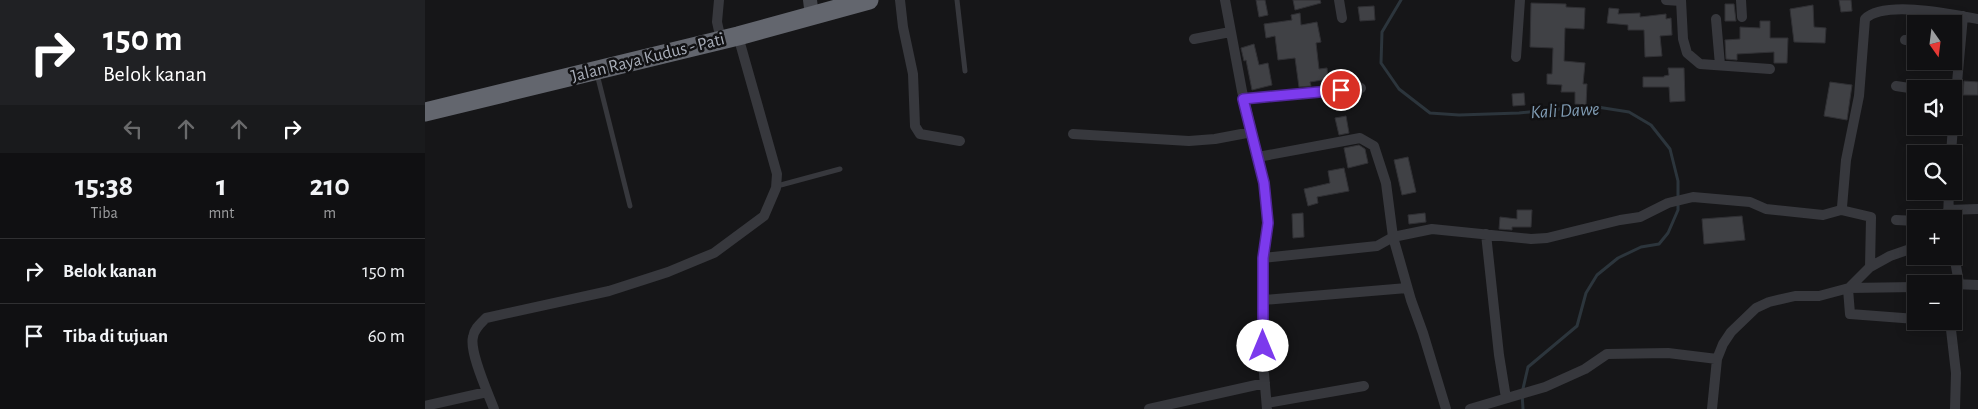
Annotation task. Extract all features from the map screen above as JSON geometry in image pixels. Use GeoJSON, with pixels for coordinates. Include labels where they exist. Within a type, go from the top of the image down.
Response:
{"type":"FeatureCollection","features":[{"type":"Feature","properties":{"kind":"highway","name":"Jalan Raya Kudus - Pati"},"geometry":{"type":"LineString","coordinates":[[425,112],[730,38],[811,8],[869,0]]}},
{"type":"Feature","properties":{"kind":"street"},"geometry":{"type":"LineString","coordinates":[[494,409],[477,365],[472,339],[476,328],[486,318],[609,292],[668,272],[714,254],[764,216],[776,186],[777,174],[730,38],[717,22],[719,0]]}},
{"type":"Feature","properties":{"kind":"street"},"geometry":{"type":"LineString","coordinates":[[900,0],[903,28],[913,74],[915,126],[919,134],[925,136],[960,141]]}},
{"type":"Feature","properties":{"kind":"street"},"geometry":{"type":"LineString","coordinates":[[1225,0],[1243,99],[1264,183],[1268,223],[1263,258],[1263,362],[1267,406],[1363,386]]}},
{"type":"Feature","properties":{"kind":"street"},"geometry":{"type":"LineString","coordinates":[[1339,0],[1342,18]]}},
{"type":"Feature","properties":{"kind":"street"},"geometry":{"type":"LineString","coordinates":[[1516,56],[1520,0]]}},
{"type":"Feature","properties":{"kind":"street"},"geometry":{"type":"LineString","coordinates":[[1666,0],[1681,1],[1683,39],[1687,53],[1700,64],[1770,69]]}},
{"type":"Feature","properties":{"kind":"street"},"geometry":{"type":"LineString","coordinates":[[1741,0],[1742,17]]}},
{"type":"Feature","properties":{"kind":"street"},"geometry":{"type":"LineString","coordinates":[[1841,210],[1846,160],[1859,96],[1865,19],[1870,12],[1895,4],[1959,15]]}},
{"type":"Feature","properties":{"kind":"street"},"geometry":{"type":"LineString","coordinates":[[1963,16],[1978,19]]}},
{"type":"Feature","properties":{"kind":"street"},"geometry":{"type":"LineString","coordinates":[[1716,19],[1719,65]]}},
{"type":"Feature","properties":{"kind":"street"},"geometry":{"type":"LineString","coordinates":[[1194,40],[1230,32]]}},
{"type":"Feature","properties":{"kind":"street"},"geometry":{"type":"LineString","coordinates":[[1895,86],[1907,88]]}},
{"type":"Feature","properties":{"kind":"street"},"geometry":{"type":"LineString","coordinates":[[1243,99],[1361,88]]}},
{"type":"Feature","properties":{"kind":"street"},"geometry":{"type":"LineString","coordinates":[[1073,134],[1189,140],[1215,139],[1252,132]]}},
{"type":"Feature","properties":{"kind":"street"},"geometry":{"type":"LineString","coordinates":[[1258,157],[1360,138],[1374,146],[1385,184],[1393,237],[1407,288],[1446,409]]}},
{"type":"Feature","properties":{"kind":"street"},"geometry":{"type":"LineString","coordinates":[[1263,258],[1377,246],[1393,237],[1431,229],[1531,239],[1547,238],[1640,217],[1668,203],[1693,197],[1750,202],[1766,208],[1823,216],[1841,210],[1871,216],[1870,267]]}},
{"type":"Feature","properties":{"kind":"street"},"geometry":{"type":"LineString","coordinates":[[1962,212],[1978,209]]}},
{"type":"Feature","properties":{"kind":"street"},"geometry":{"type":"LineString","coordinates":[[1896,220],[1907,221]]}},
{"type":"Feature","properties":{"kind":"street"},"geometry":{"type":"LineString","coordinates":[[1486,234],[1499,355],[1506,398]]}},
{"type":"Feature","properties":{"kind":"street"},"geometry":{"type":"LineString","coordinates":[[1907,250],[1890,256],[1870,267],[1849,289],[1850,314],[1907,318]]}},
{"type":"Feature","properties":{"kind":"street"},"geometry":{"type":"LineString","coordinates":[[1962,284],[1978,285]]}},
{"type":"Feature","properties":{"kind":"street"},"geometry":{"type":"LineString","coordinates":[[1712,409],[1717,359],[1723,344],[1731,332],[1757,308],[1769,302],[1795,296],[1819,296],[1849,289],[1907,287]]}},
{"type":"Feature","properties":{"kind":"street"},"geometry":{"type":"LineString","coordinates":[[1263,300],[1407,288]]}},
{"type":"Feature","properties":{"kind":"street"},"geometry":{"type":"LineString","coordinates":[[1951,330],[1956,373],[1955,409]]}},
{"type":"Feature","properties":{"kind":"street"},"geometry":{"type":"LineString","coordinates":[[1470,409],[1545,387],[1585,369],[1607,354],[1668,353],[1717,359]]}},
{"type":"Feature","properties":{"kind":"street"},"geometry":{"type":"LineString","coordinates":[[1149,409],[1265,383]]}},
{"type":"Feature","properties":{"kind":"street"},"geometry":{"type":"LineString","coordinates":[[425,406],[461,404],[487,392]]}},
{"type":"Feature","properties":{"kind":"lane"},"geometry":{"type":"LineString","coordinates":[[957,0],[965,71]]}},
{"type":"Feature","properties":{"kind":"lane"},"geometry":{"type":"LineString","coordinates":[[596,71],[630,206]]}},
{"type":"Feature","properties":{"kind":"lane"},"geometry":{"type":"LineString","coordinates":[[776,186],[840,169]]}},
{"type":"Feature","properties":{"kind":"building"},"geometry":{"type":"Polygon","coordinates":[[[1256,0],[1265,0],[1268,15],[1259,17],[1256,0]]]}},
{"type":"Feature","properties":{"kind":"building"},"geometry":{"type":"Polygon","coordinates":[[[1293,0],[1320,0],[1321,3],[1295,10],[1293,0]]]}},
{"type":"Feature","properties":{"kind":"building"},"geometry":{"type":"Polygon","coordinates":[[[1839,0],[1851,0],[1852,11],[1841,12],[1839,0]]]}},
{"type":"Feature","properties":{"kind":"building"},"geometry":{"type":"Polygon","coordinates":[[[1531,3],[1566,4],[1566,7],[1585,8],[1584,29],[1565,28],[1564,61],[1585,63],[1583,84],[1587,84],[1586,105],[1575,104],[1575,92],[1561,92],[1562,85],[1547,84],[1547,74],[1552,74],[1553,48],[1530,47],[1531,3]]]}},
{"type":"Feature","properties":{"kind":"building"},"geometry":{"type":"Polygon","coordinates":[[[1725,4],[1734,4],[1736,21],[1725,21],[1725,4]]]}},
{"type":"Feature","properties":{"kind":"building"},"geometry":{"type":"Polygon","coordinates":[[[1813,5],[1814,27],[1826,28],[1825,43],[1794,42],[1790,9],[1813,5]]]}},
{"type":"Feature","properties":{"kind":"building"},"geometry":{"type":"Polygon","coordinates":[[[1374,6],[1375,20],[1360,21],[1358,7],[1374,6]]]}},
{"type":"Feature","properties":{"kind":"building"},"geometry":{"type":"Polygon","coordinates":[[[1609,8],[1619,9],[1618,14],[1640,13],[1640,17],[1666,14],[1666,19],[1671,18],[1672,35],[1660,36],[1662,56],[1645,57],[1644,30],[1628,30],[1628,25],[1607,23],[1609,8]]]}},
{"type":"Feature","properties":{"kind":"building"},"geometry":{"type":"Polygon","coordinates":[[[1300,13],[1301,25],[1317,22],[1321,42],[1316,43],[1319,69],[1327,68],[1328,79],[1310,82],[1311,86],[1299,87],[1295,58],[1278,60],[1275,36],[1266,38],[1264,24],[1292,20],[1291,15],[1300,13]]]}},
{"type":"Feature","properties":{"kind":"building"},"geometry":{"type":"Polygon","coordinates":[[[1760,21],[1770,21],[1770,38],[1788,38],[1787,63],[1774,63],[1774,52],[1737,54],[1737,60],[1726,59],[1725,40],[1740,39],[1740,27],[1760,28],[1760,21]]]}},
{"type":"Feature","properties":{"kind":"building"},"geometry":{"type":"Polygon","coordinates":[[[1254,44],[1259,65],[1268,63],[1272,85],[1252,90],[1246,60],[1244,61],[1241,48],[1254,44]]]}},
{"type":"Feature","properties":{"kind":"building"},"geometry":{"type":"Polygon","coordinates":[[[1668,68],[1684,68],[1685,101],[1670,102],[1669,87],[1643,87],[1643,77],[1664,77],[1669,75],[1668,68]]]}},
{"type":"Feature","properties":{"kind":"building"},"geometry":{"type":"Polygon","coordinates":[[[1964,81],[1978,82],[1978,95],[1963,95],[1964,81]]]}},
{"type":"Feature","properties":{"kind":"building"},"geometry":{"type":"Polygon","coordinates":[[[1830,82],[1852,85],[1847,120],[1824,116],[1830,82]]]}},
{"type":"Feature","properties":{"kind":"building"},"geometry":{"type":"Polygon","coordinates":[[[1524,93],[1525,105],[1513,106],[1512,94],[1524,93]]]}},
{"type":"Feature","properties":{"kind":"building"},"geometry":{"type":"Polygon","coordinates":[[[1346,116],[1349,133],[1339,135],[1335,118],[1346,116]]]}},
{"type":"Feature","properties":{"kind":"building"},"geometry":{"type":"Polygon","coordinates":[[[1359,145],[1365,149],[1368,163],[1348,168],[1344,148],[1359,145]]]}},
{"type":"Feature","properties":{"kind":"building"},"geometry":{"type":"Polygon","coordinates":[[[1408,157],[1416,192],[1402,195],[1394,160],[1408,157]]]}},
{"type":"Feature","properties":{"kind":"building"},"geometry":{"type":"Polygon","coordinates":[[[1344,168],[1349,191],[1317,197],[1318,203],[1308,206],[1304,189],[1330,183],[1328,171],[1344,168]]]}},
{"type":"Feature","properties":{"kind":"building"},"geometry":{"type":"Polygon","coordinates":[[[1517,210],[1532,210],[1531,227],[1512,227],[1512,230],[1499,229],[1500,217],[1517,219],[1517,210]]]}},
{"type":"Feature","properties":{"kind":"building"},"geometry":{"type":"Polygon","coordinates":[[[1303,213],[1304,237],[1293,238],[1292,214],[1303,213]]]}},
{"type":"Feature","properties":{"kind":"building"},"geometry":{"type":"Polygon","coordinates":[[[1425,213],[1426,222],[1409,224],[1408,215],[1425,213]]]}},
{"type":"Feature","properties":{"kind":"building"},"geometry":{"type":"Polygon","coordinates":[[[1742,216],[1745,240],[1704,244],[1702,219],[1742,216]]]}},
{"type":"Feature","properties":{"kind":"waterway","name":"Kali Dawe"},"geometry":{"type":"LineString","coordinates":[[1401,0],[1382,32],[1381,63],[1399,89],[1430,113],[1459,115],[1519,113],[1591,106],[1629,112],[1651,125],[1670,149],[1678,181],[1678,210],[1668,233],[1659,244],[1641,247],[1618,258],[1597,275],[1586,293],[1577,326],[1528,367],[1522,393],[1523,409]]}},
{"type":"Feature","properties":{"kind":"route"},"geometry":{"type":"LineString","coordinates":[[1263,346],[1263,258],[1268,223],[1264,183],[1243,99],[1341,90]]}}]}
